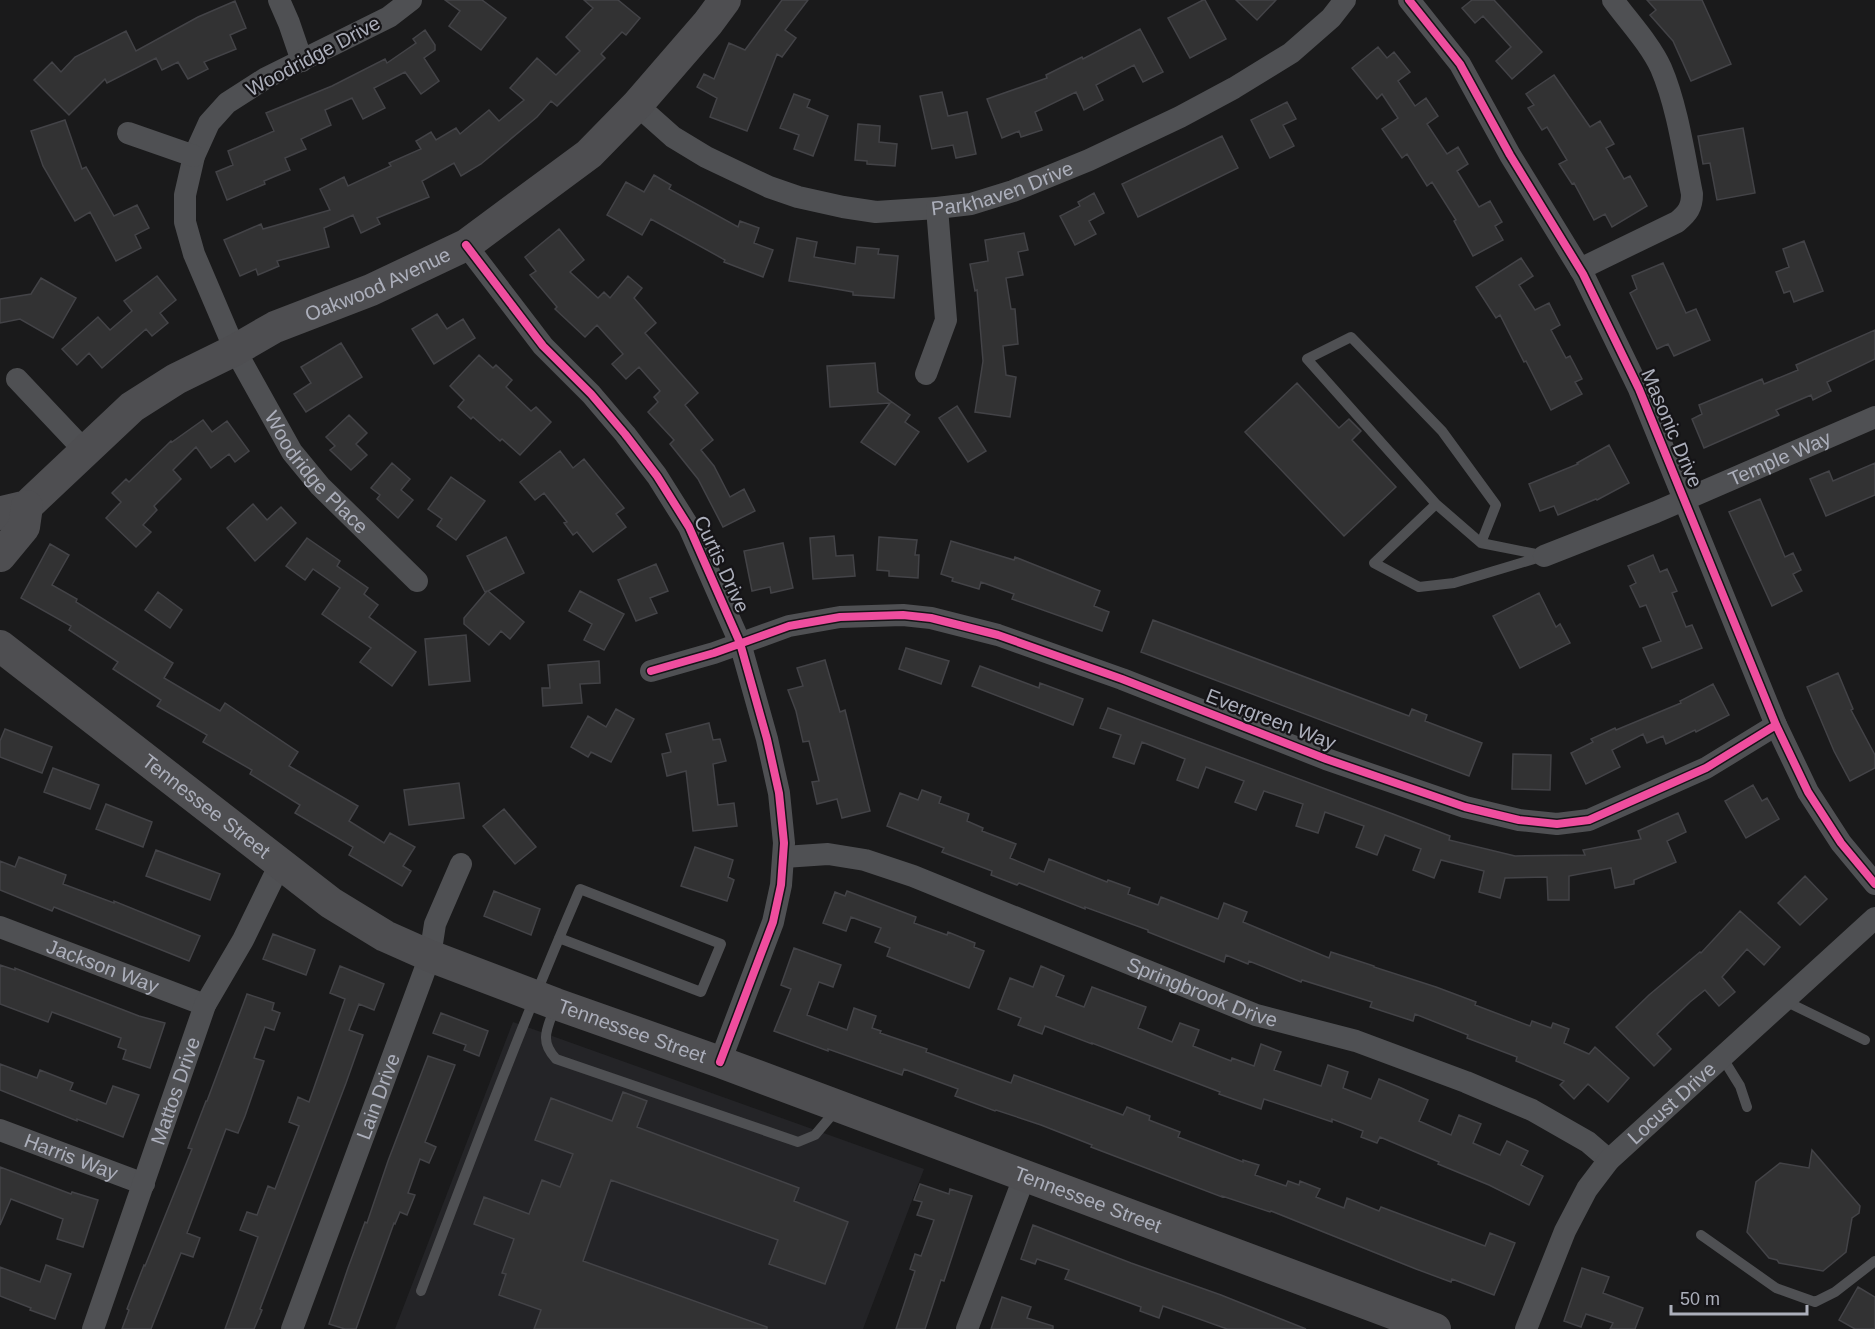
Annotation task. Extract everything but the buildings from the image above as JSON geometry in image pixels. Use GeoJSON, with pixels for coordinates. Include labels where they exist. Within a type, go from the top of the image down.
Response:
{"type":"FeatureCollection","features":[{"type":"Feature","properties":{"kind":"main road","name":"Oakwood Avenue"},"geometry":{"type":"LineString","coordinates":[[0,556],[24,527],[13,510],[85,451],[132,407],[176,379],[275,327],[371,290],[466,245],[589,153],[636,105],[708,23],[725,0]]}},
{"type":"Feature","properties":{"kind":"main road","name":"Tennessee Street"},"geometry":{"type":"LineString","coordinates":[[0,646],[331,903],[385,936],[430,956],[545,1000],[720,1062],[1435,1329]]}},
{"type":"Feature","properties":{"kind":"street"},"geometry":{"type":"LineString","coordinates":[[279,0],[302,61]]}},
{"type":"Feature","properties":{"kind":"street","name":"Woodridge Drive"},"geometry":{"type":"LineString","coordinates":[[235,350],[194,254],[185,222],[185,195],[194,156],[209,123],[227,103],[266,78],[389,17],[411,0]]}},
{"type":"Feature","properties":{"kind":"street","name":"Parkhaven Drive"},"geometry":{"type":"LineString","coordinates":[[636,105],[673,137],[706,157],[769,187],[798,196],[876,212],[971,204],[1013,191],[1089,160],[1180,117],[1234,88],[1291,53],[1331,18],[1345,0]]}},
{"type":"Feature","properties":{"kind":"street","name":"Masonic Drive"},"geometry":{"type":"LineString","coordinates":[[1409,0],[1460,64],[1510,155],[1580,269],[1639,389],[1776,725],[1808,792],[1841,843],[1875,884]]}},
{"type":"Feature","properties":{"kind":"street"},"geometry":{"type":"LineString","coordinates":[[1580,269],[1677,222],[1687,214],[1692,205],[1692,194],[1670,90],[1647,44],[1613,0]]}},
{"type":"Feature","properties":{"kind":"street"},"geometry":{"type":"LineString","coordinates":[[128,133],[194,156]]}},
{"type":"Feature","properties":{"kind":"street"},"geometry":{"type":"LineString","coordinates":[[926,374],[946,320],[937,208]]}},
{"type":"Feature","properties":{"kind":"street","name":"Curtis Drive"},"geometry":{"type":"LineString","coordinates":[[466,245],[543,346],[591,394],[657,476],[689,527],[740,643],[767,739],[779,793],[784,857],[773,922],[720,1062]]}},
{"type":"Feature","properties":{"kind":"street","name":"Woodridge Place"},"geometry":{"type":"LineString","coordinates":[[235,350],[292,452],[320,486],[417,581]]}},
{"type":"Feature","properties":{"kind":"street"},"geometry":{"type":"LineString","coordinates":[[17,379],[85,451]]}},
{"type":"Feature","properties":{"kind":"street","name":"Temple Way"},"geometry":{"type":"LineString","coordinates":[[1544,556],[1685,500],[1875,417]]}},
{"type":"Feature","properties":{"kind":"street","name":"Evergreen Way"},"geometry":{"type":"LineString","coordinates":[[651,671],[714,654],[789,626],[840,617],[903,615],[931,618],[998,635],[1122,679],[1326,759],[1465,807],[1519,820],[1557,824],[1589,820],[1706,768],[1776,725]]}},
{"type":"Feature","properties":{"kind":"street","name":"Springbrook Drive"},"geometry":{"type":"LineString","coordinates":[[784,857],[828,854],[865,860],[913,876],[1256,1015],[1356,1041],[1466,1082],[1532,1110],[1588,1142],[1610,1160]]}},
{"type":"Feature","properties":{"kind":"street","name":"Mattos Drive"},"geometry":{"type":"LineString","coordinates":[[93,1329],[205,1005],[243,940],[280,864]]}},
{"type":"Feature","properties":{"kind":"street","name":"Lain Drive"},"geometry":{"type":"LineString","coordinates":[[292,1329],[430,956],[435,924],[461,864]]}},
{"type":"Feature","properties":{"kind":"street","name":"Locust Drive"},"geometry":{"type":"LineString","coordinates":[[1526,1329],[1565,1231],[1587,1189],[1610,1160],[1875,918]]}},
{"type":"Feature","properties":{"kind":"street","name":"Jackson Way"},"geometry":{"type":"LineString","coordinates":[[0,927],[205,1005]]}},
{"type":"Feature","properties":{"kind":"street","name":"Harris Way"},"geometry":{"type":"LineString","coordinates":[[0,1130],[144,1184]]}},
{"type":"Feature","properties":{"kind":"street"},"geometry":{"type":"LineString","coordinates":[[967,1329],[1025,1175]]}},
{"type":"Feature","properties":{"kind":"lane"},"geometry":{"type":"LineString","coordinates":[[1481,543],[1496,505],[1442,431],[1351,337],[1307,359],[1436,504],[1481,543],[1544,556]]}},
{"type":"Feature","properties":{"kind":"lane"},"geometry":{"type":"LineString","coordinates":[[1436,504],[1374,563],[1419,587],[1454,583],[1544,556]]}},
{"type":"Feature","properties":{"kind":"lane"},"geometry":{"type":"LineString","coordinates":[[421,1291],[545,1000],[559,938],[580,889],[721,944],[701,992],[559,938]]}},
{"type":"Feature","properties":{"kind":"lane"},"geometry":{"type":"LineString","coordinates":[[545,1000],[547,1050],[556,1059],[798,1142],[815,1135],[839,1106]]}},
{"type":"Feature","properties":{"kind":"lane"},"geometry":{"type":"LineString","coordinates":[[1785,1001],[1865,1040]]}},
{"type":"Feature","properties":{"kind":"lane"},"geometry":{"type":"LineString","coordinates":[[1722,1057],[1740,1086],[1747,1107]]}},
{"type":"Feature","properties":{"kind":"lane"},"geometry":{"type":"LineString","coordinates":[[1701,1235],[1776,1288],[1815,1302],[1835,1292],[1875,1260]]}},
{"type":"Feature","properties":{"kind":"shaded area"},"geometry":{"type":"Polygon","coordinates":[[[513,1022],[924,1169],[863,1329],[395,1329],[513,1022]]]}},
{"type":"Feature","properties":{"kind":"cycle path"},"geometry":{"type":"LineString","coordinates":[[1409,0],[1460,64],[1510,155],[1583,274],[1639,389],[1776,725],[1808,792],[1841,843],[1875,884]]}},
{"type":"Feature","properties":{"kind":"cycle path"},"geometry":{"type":"LineString","coordinates":[[466,245],[543,346],[591,394],[657,476],[689,527],[740,643],[767,739],[779,793],[784,843],[781,885],[773,922],[720,1062]]}},
{"type":"Feature","properties":{"kind":"cycle path"},"geometry":{"type":"LineString","coordinates":[[651,671],[714,653],[789,626],[840,617],[903,615],[931,618],[998,635],[1122,679],[1326,759],[1465,807],[1519,820],[1557,824],[1589,820],[1706,768],[1776,725]]}}]}
